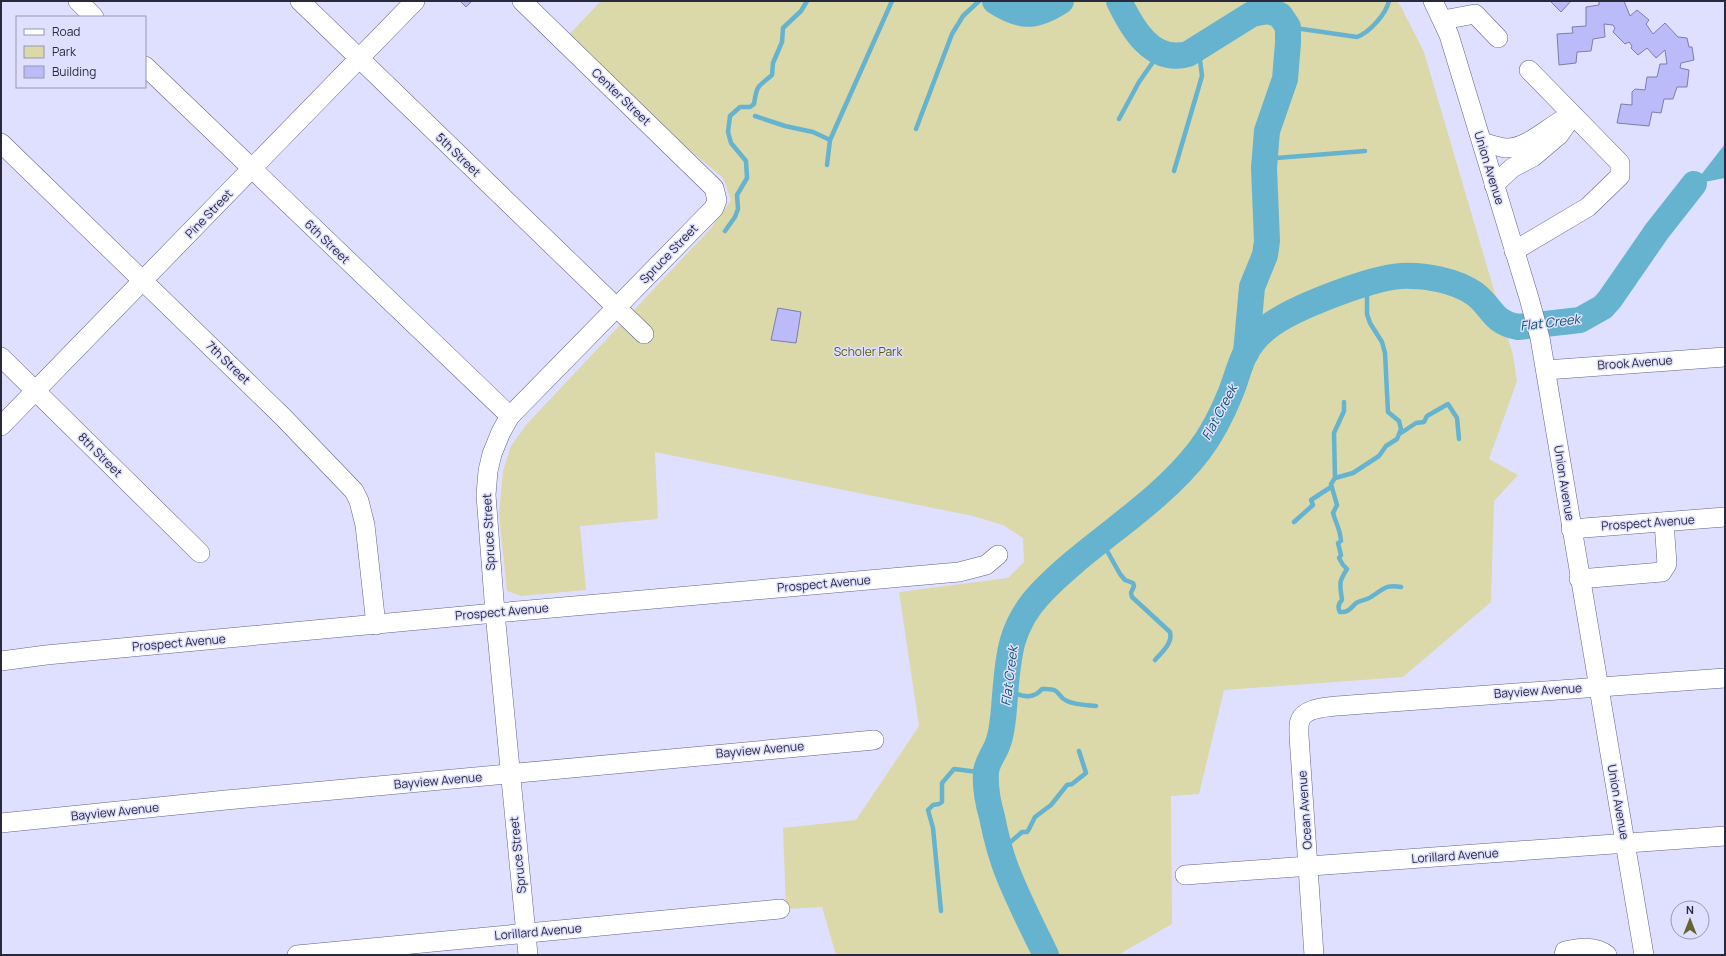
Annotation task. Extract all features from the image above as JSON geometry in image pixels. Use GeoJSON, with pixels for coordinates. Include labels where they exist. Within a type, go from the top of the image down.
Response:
{"type":"FeatureCollection","features":[{"type":"Feature","properties":{"kind":"street"},"geometry":{"type":"LineString","coordinates":[[78,1],[93,16]]}},
{"type":"Feature","properties":{"kind":"street","name":"5th Street"},"geometry":{"type":"LineString","coordinates":[[300,1],[644,334]]}},
{"type":"Feature","properties":{"kind":"street","name":"Pine Street"},"geometry":{"type":"LineString","coordinates":[[1,426],[36,392],[415,1]]}},
{"type":"Feature","properties":{"kind":"street","name":"Center Street"},"geometry":{"type":"LineString","coordinates":[[522,1],[714,188],[717,196]]}},
{"type":"Feature","properties":{"kind":"street","name":"Union Avenue"},"geometry":{"type":"LineString","coordinates":[[1433,1],[1449,35],[1482,142],[1529,298],[1544,363],[1597,687],[1644,955]]}},
{"type":"Feature","properties":{"kind":"street"},"geometry":{"type":"LineString","coordinates":[[1443,20],[1475,14],[1498,38]]}},
{"type":"Feature","properties":{"kind":"street","name":"6th Street"},"geometry":{"type":"LineString","coordinates":[[146,67],[510,416]]}},
{"type":"Feature","properties":{"kind":"street"},"geometry":{"type":"LineString","coordinates":[[1514,251],[1588,207],[1620,176],[1620,163],[1529,70]]}},
{"type":"Feature","properties":{"kind":"street"},"geometry":{"type":"LineString","coordinates":[[1482,142],[1507,148],[1526,144],[1551,126],[1573,115]]}},
{"type":"Feature","properties":{"kind":"street"},"geometry":{"type":"LineString","coordinates":[[1494,185],[1512,168],[1533,157],[1559,135],[1573,115]]}},
{"type":"Feature","properties":{"kind":"street","name":"7th Street"},"geometry":{"type":"LineString","coordinates":[[1,143],[86,228],[144,281],[283,417],[354,491],[359,501],[365,525],[376,624]]}},
{"type":"Feature","properties":{"kind":"street","name":"Spruce Street"},"geometry":{"type":"LineString","coordinates":[[528,955],[495,613],[486,487],[492,454],[501,432],[510,416],[714,208],[717,196]]}},
{"type":"Feature","properties":{"kind":"street","name":"8th Street"},"geometry":{"type":"LineString","coordinates":[[1,357],[200,553]]}},
{"type":"Feature","properties":{"kind":"street","name":"Brook Avenue"},"geometry":{"type":"LineString","coordinates":[[1544,363],[1725,357]]}},
{"type":"Feature","properties":{"kind":"street","name":"Prospect Avenue"},"geometry":{"type":"LineString","coordinates":[[1571,529],[1725,518]]}},
{"type":"Feature","properties":{"kind":"street"},"geometry":{"type":"LineString","coordinates":[[1579,579],[1662,572],[1667,564],[1664,522]]}},
{"type":"Feature","properties":{"kind":"street","name":"Prospect Avenue"},"geometry":{"type":"LineString","coordinates":[[1,661],[46,655],[376,624],[959,572],[986,565],[998,555]]}},
{"type":"Feature","properties":{"kind":"street","name":"Bayview Avenue"},"geometry":{"type":"LineString","coordinates":[[1350,705],[1725,678]]}},
{"type":"Feature","properties":{"kind":"street","name":"Ocean Avenue"},"geometry":{"type":"LineString","coordinates":[[1314,955],[1299,736],[1300,722],[1302,716],[1310,711],[1350,705]]}},
{"type":"Feature","properties":{"kind":"street","name":"Bayview Avenue"},"geometry":{"type":"LineString","coordinates":[[1,823],[874,740]]}},
{"type":"Feature","properties":{"kind":"street","name":"Lorillard Avenue"},"geometry":{"type":"LineString","coordinates":[[1185,875],[1725,836]]}},
{"type":"Feature","properties":{"kind":"street","name":"Lorillard Avenue"},"geometry":{"type":"LineString","coordinates":[[297,955],[780,909]]}},
{"type":"Feature","properties":{"kind":"street"},"geometry":{"type":"LineString","coordinates":[[1564,955],[1565,951],[1585,947],[1602,951],[1607,955]]}},
{"type":"Feature","properties":{"kind":"green space","name":"Scholer Park"},"geometry":{"type":"Polygon","coordinates":[[[601,1],[1396,1],[1400,5],[1424,52],[1513,355],[1517,381],[1489,459],[1518,475],[1494,501],[1491,602],[1403,677],[1224,690],[1199,794],[1171,796],[1172,924],[1118,955],[836,955],[822,907],[786,909],[783,828],[856,820],[919,726],[899,592],[1008,578],[1024,562],[1023,538],[1003,525],[973,516],[655,452],[658,519],[580,526],[586,590],[521,596],[507,591],[499,514],[503,471],[511,446],[526,425],[712,227],[731,200],[723,178],[562,42],[601,1]]]}},
{"type":"Feature","properties":{"kind":"water"},"geometry":{"type":"Polygon","coordinates":[[[1725,144],[1725,178],[1694,184],[1725,144]]]}},
{"type":"Feature","properties":{"kind":"building"},"geometry":{"type":"Polygon","coordinates":[[[460,1],[472,1],[466,7],[460,1]]]}},
{"type":"Feature","properties":{"kind":"building"},"geometry":{"type":"Polygon","coordinates":[[[1550,1],[1571,1],[1561,12],[1550,1]]]}},
{"type":"Feature","properties":{"kind":"building"},"geometry":{"type":"Polygon","coordinates":[[[1599,1],[1624,1],[1630,16],[1637,10],[1649,20],[1646,24],[1653,34],[1665,23],[1678,37],[1687,38],[1689,47],[1692,47],[1694,60],[1681,63],[1680,68],[1689,70],[1687,87],[1677,87],[1673,99],[1664,99],[1661,113],[1652,112],[1649,126],[1617,123],[1621,104],[1632,105],[1632,92],[1635,89],[1645,90],[1647,77],[1657,77],[1660,64],[1667,64],[1665,50],[1656,58],[1647,48],[1638,55],[1631,48],[1632,46],[1629,42],[1625,44],[1613,32],[1615,28],[1613,25],[1604,24],[1605,37],[1593,39],[1591,51],[1577,52],[1576,63],[1559,65],[1557,34],[1573,33],[1572,27],[1586,26],[1586,7],[1599,5],[1599,1]]]}},
{"type":"Feature","properties":{"kind":"building"},"geometry":{"type":"Polygon","coordinates":[[[778,308],[801,312],[796,343],[771,340],[778,308]]]}},
{"type":"Feature","properties":{"kind":"waterway"},"geometry":{"type":"LineString","coordinates":[[725,231],[735,217],[738,209],[737,195],[747,178],[746,161],[731,143],[728,132],[730,116],[740,107],[750,107],[754,104],[757,89],[772,75],[773,63],[782,42],[783,28],[801,11],[807,1]]}},
{"type":"Feature","properties":{"kind":"waterway"},"geometry":{"type":"LineString","coordinates":[[827,165],[830,140],[892,1]]}},
{"type":"Feature","properties":{"kind":"waterway"},"geometry":{"type":"LineString","coordinates":[[916,129],[952,34],[963,16],[979,1]]}},
{"type":"Feature","properties":{"kind":"waterway"},"geometry":{"type":"LineString","coordinates":[[995,1],[1013,11],[1028,14],[1043,11],[1061,1]]}},
{"type":"Feature","properties":{"kind":"waterway"},"geometry":{"type":"LineString","coordinates":[[1119,1],[1130,22],[1145,41],[1154,49],[1164,54],[1175,56],[1188,54],[1252,14],[1268,11],[1280,15],[1288,27],[1285,79],[1267,131],[1264,168],[1267,241],[1265,255],[1252,287],[1246,353]]}},
{"type":"Feature","properties":{"kind":"waterway"},"geometry":{"type":"LineString","coordinates":[[1254,1],[1258,13]]}},
{"type":"Feature","properties":{"kind":"waterway"},"geometry":{"type":"LineString","coordinates":[[1288,27],[1357,37],[1362,35],[1377,22],[1385,11],[1389,1]]}},
{"type":"Feature","properties":{"kind":"waterway"},"geometry":{"type":"LineString","coordinates":[[1174,171],[1202,76],[1200,60],[1195,49]]}},
{"type":"Feature","properties":{"kind":"waterway"},"geometry":{"type":"LineString","coordinates":[[1119,119],[1139,82],[1160,52]]}},
{"type":"Feature","properties":{"kind":"waterway"},"geometry":{"type":"LineString","coordinates":[[755,116],[785,126],[813,132],[830,140]]}},
{"type":"Feature","properties":{"kind":"waterway"},"geometry":{"type":"LineString","coordinates":[[1265,159],[1365,151]]}},
{"type":"Feature","properties":{"kind":"waterway","name":"Flat Creek"},"geometry":{"type":"LineString","coordinates":[[1046,955],[1031,926],[1009,876],[997,839],[986,789],[986,772],[988,764],[997,747],[1001,731],[1008,661],[1011,647],[1021,620],[1029,607],[1059,575],[1142,508],[1182,471],[1199,451],[1217,423],[1228,400],[1247,350],[1264,330],[1272,324],[1316,301],[1354,287],[1401,276],[1420,276],[1440,279],[1467,289],[1481,299],[1498,318],[1509,325],[1518,327],[1580,320],[1603,307],[1610,299],[1657,231],[1694,184]]}},
{"type":"Feature","properties":{"kind":"waterway"},"geometry":{"type":"LineString","coordinates":[[1367,283],[1367,314],[1370,323],[1382,342],[1385,353],[1388,412],[1399,421],[1401,429],[1397,439],[1386,446],[1379,456],[1353,473],[1335,478],[1331,484],[1337,505],[1333,513],[1339,529],[1341,541],[1338,543],[1341,555],[1339,558],[1347,569],[1341,581],[1340,587],[1342,600],[1339,605],[1339,610],[1340,612],[1347,611],[1356,603],[1369,598],[1388,587],[1401,587]]}},
{"type":"Feature","properties":{"kind":"waterway"},"geometry":{"type":"LineString","coordinates":[[1335,478],[1334,433],[1344,411],[1344,402]]}},
{"type":"Feature","properties":{"kind":"waterway"},"geometry":{"type":"LineString","coordinates":[[1401,433],[1416,423],[1424,422],[1427,416],[1448,404],[1457,418],[1459,439]]}},
{"type":"Feature","properties":{"kind":"waterway"},"geometry":{"type":"LineString","coordinates":[[1294,522],[1313,505],[1311,500],[1331,487]]}},
{"type":"Feature","properties":{"kind":"waterway"},"geometry":{"type":"LineString","coordinates":[[1101,540],[1120,574],[1125,580],[1133,583],[1134,586],[1131,593],[1132,597],[1170,632],[1171,636],[1168,644],[1164,651],[1155,660]]}},
{"type":"Feature","properties":{"kind":"waterway"},"geometry":{"type":"LineString","coordinates":[[1006,691],[1029,696],[1038,693],[1042,689],[1049,689],[1056,691],[1063,699],[1070,702],[1081,705],[1096,706]]}},
{"type":"Feature","properties":{"kind":"waterway"},"geometry":{"type":"LineString","coordinates":[[1000,851],[1022,832],[1027,832],[1035,817],[1051,805],[1067,785],[1072,784],[1086,773],[1079,751]]}},
{"type":"Feature","properties":{"kind":"waterway"},"geometry":{"type":"LineString","coordinates":[[941,911],[933,828],[928,810],[933,805],[942,802],[942,783],[954,769],[986,773]]}}]}
